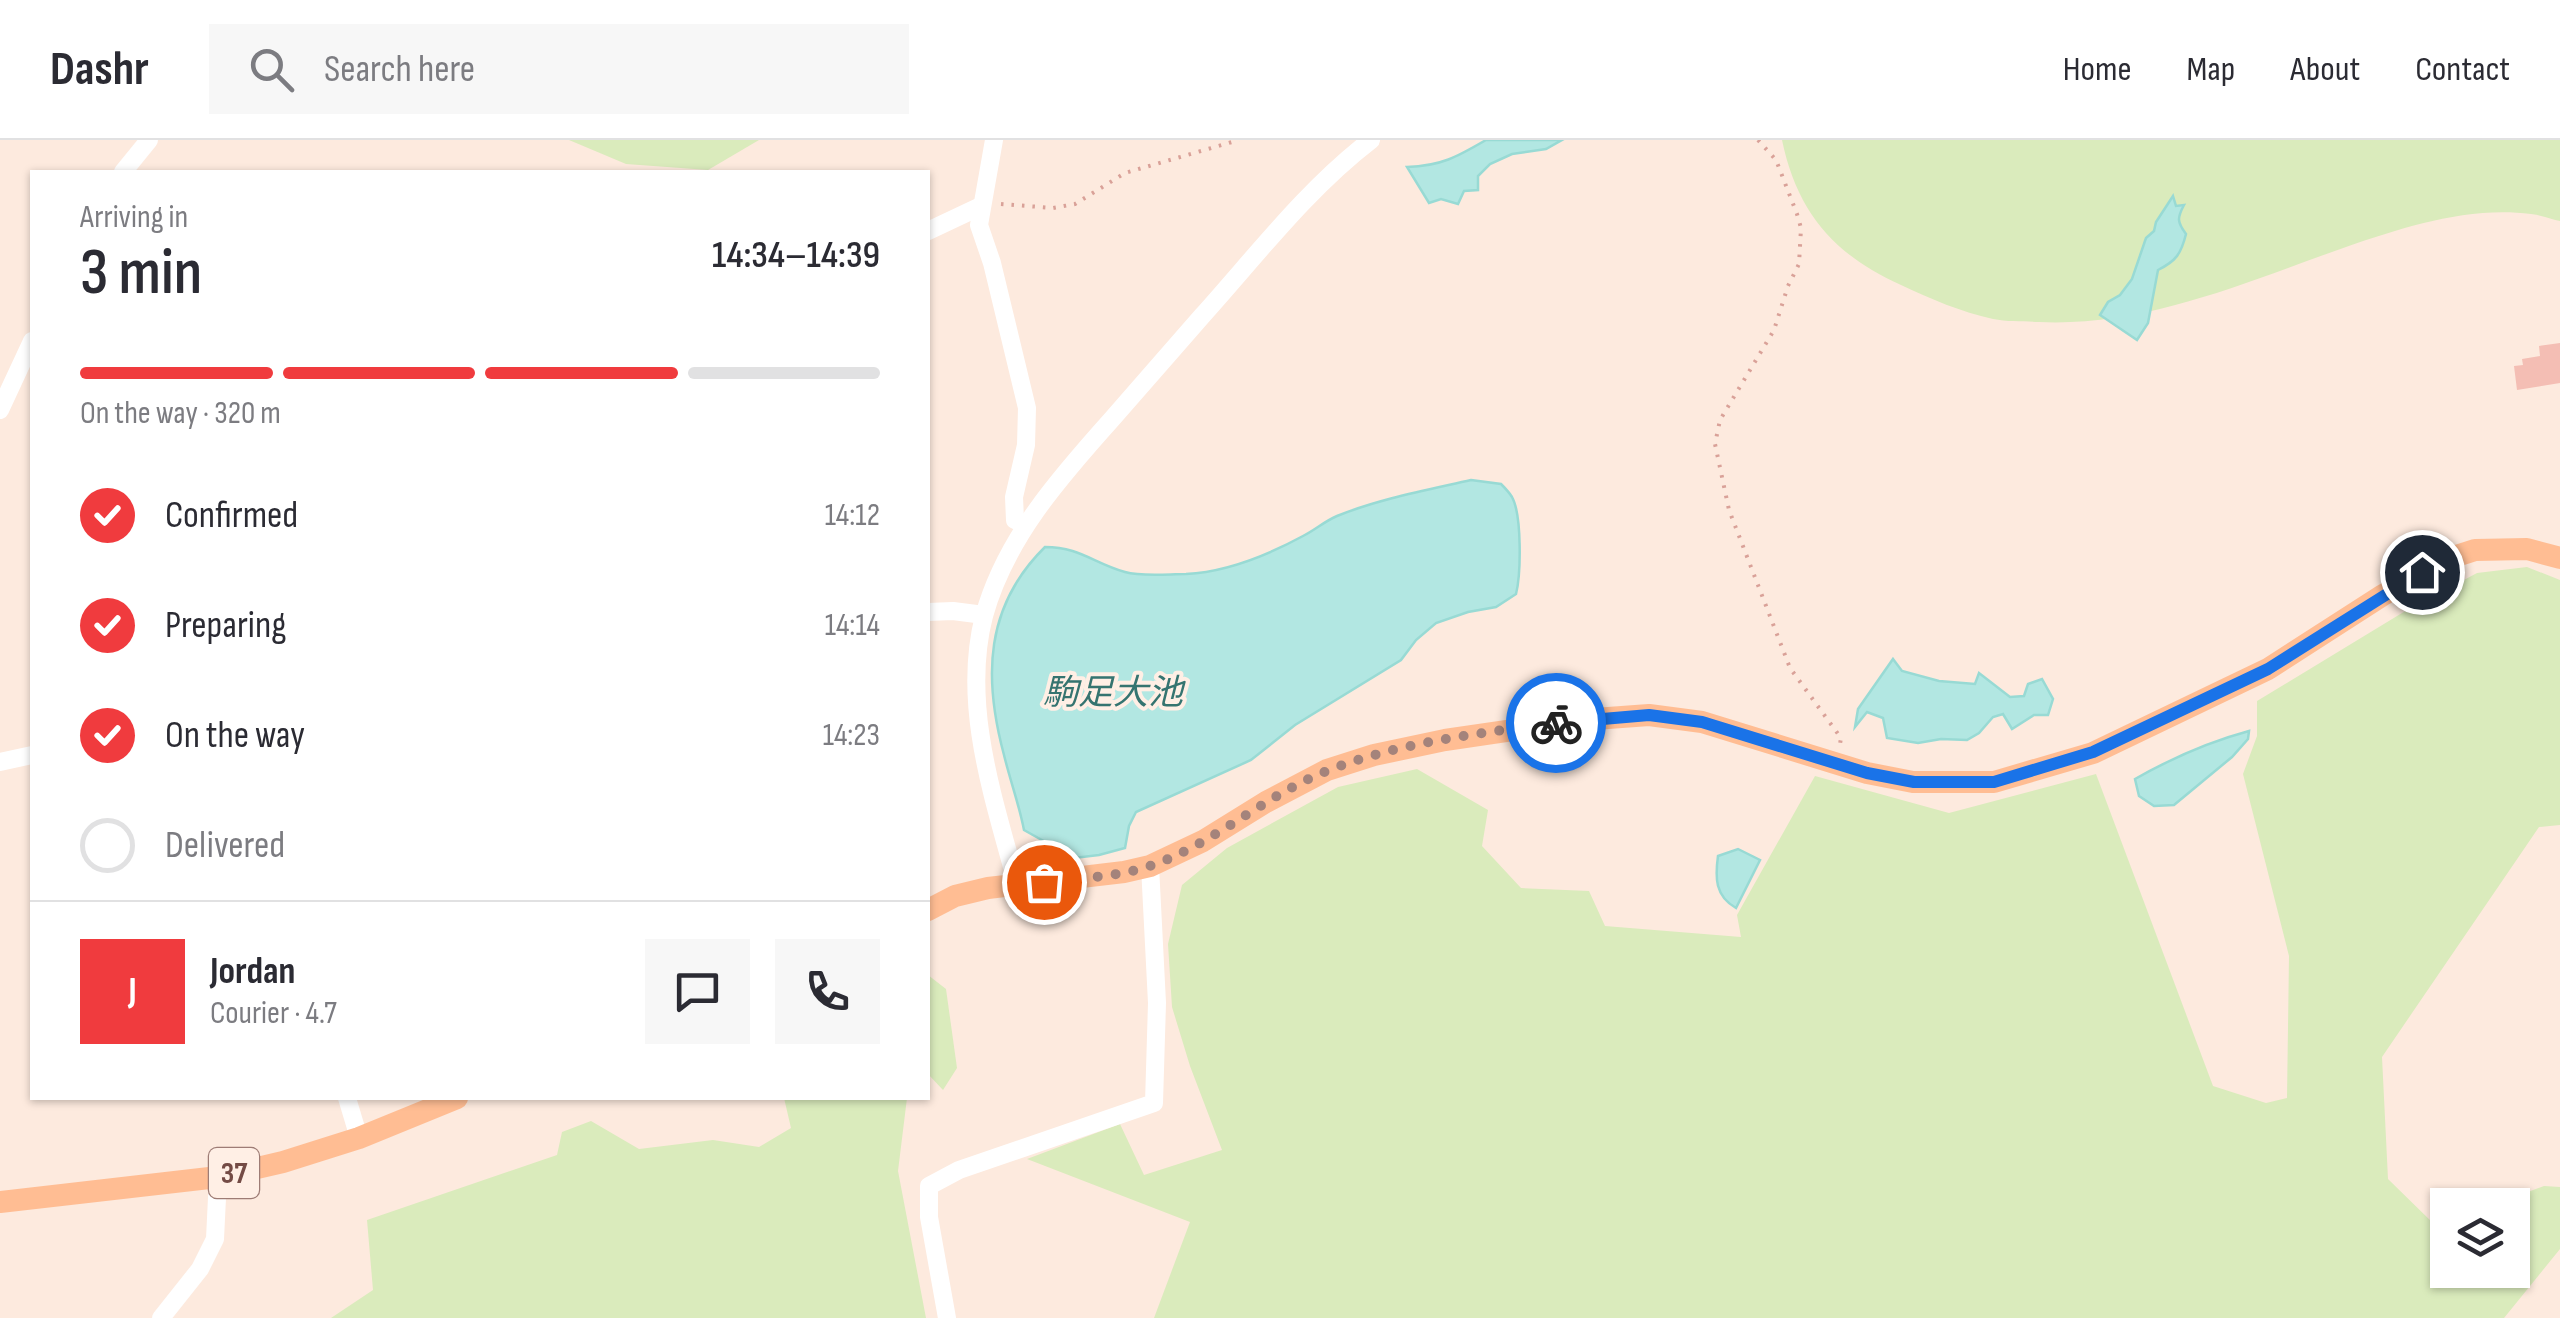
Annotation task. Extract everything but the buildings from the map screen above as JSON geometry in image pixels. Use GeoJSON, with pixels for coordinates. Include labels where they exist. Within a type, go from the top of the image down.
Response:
{"type":"FeatureCollection","features":[{"type":"Feature","properties":{"kind":"main road"},"geometry":{"type":"LineString","coordinates":[[930,909],[955,896],[988,888],[1150,866],[1328,770],[1374,754],[1528,727],[1649,715],[1702,722],[1867,773],[1914,782],[1994,782],[2093,752],[2268,669],[2396,587],[2448,559],[2475,550],[2527,549],[2560,558]]}},
{"type":"Feature","properties":{"kind":"main road","name":"37"},"geometry":{"type":"LineString","coordinates":[[0,1202],[218,1177],[359,1138],[452,1100]]}},
{"type":"Feature","properties":{"kind":"street"},"geometry":{"type":"LineString","coordinates":[[126,170],[149,140]]}},
{"type":"Feature","properties":{"kind":"street"},"geometry":{"type":"LineString","coordinates":[[994,140],[979,225],[1027,408],[1026,445],[1014,498],[1015,520],[1025,526]]}},
{"type":"Feature","properties":{"kind":"street"},"geometry":{"type":"LineString","coordinates":[[1017,885],[986,768],[977,703],[984,616],[1002,570],[1025,526],[1074,461],[1290,217],[1371,140]]}},
{"type":"Feature","properties":{"kind":"street"},"geometry":{"type":"LineString","coordinates":[[930,229],[982,206]]}},
{"type":"Feature","properties":{"kind":"street"},"geometry":{"type":"LineString","coordinates":[[0,410],[30,345]]}},
{"type":"Feature","properties":{"kind":"street"},"geometry":{"type":"LineString","coordinates":[[930,612],[984,616]]}},
{"type":"Feature","properties":{"kind":"street"},"geometry":{"type":"LineString","coordinates":[[0,762],[30,755]]}},
{"type":"Feature","properties":{"kind":"street"},"geometry":{"type":"LineString","coordinates":[[947,1318],[929,1217],[929,1186],[960,1170],[1154,1104],[1157,1003],[1150,866]]}},
{"type":"Feature","properties":{"kind":"street"},"geometry":{"type":"LineString","coordinates":[[348,1100],[359,1138]]}},
{"type":"Feature","properties":{"kind":"street"},"geometry":{"type":"LineString","coordinates":[[160,1318],[200,1269],[215,1239],[218,1177]]}},
{"type":"Feature","properties":{"kind":"path"},"geometry":{"type":"LineString","coordinates":[[982,206],[1053,208],[1075,204],[1125,173],[1239,140]]}},
{"type":"Feature","properties":{"kind":"path"},"geometry":{"type":"LineString","coordinates":[[1758,140],[1776,160],[1797,214],[1801,228],[1799,264],[1774,330],[1720,420],[1714,444],[1729,510],[1790,668],[1841,738],[1837,764]]}},
{"type":"Feature","properties":{"kind":"green space"},"geometry":{"type":"Polygon","coordinates":[[[569,140],[759,140],[708,170],[626,164],[569,140]]]}},
{"type":"Feature","properties":{"kind":"green space"},"geometry":{"type":"Polygon","coordinates":[[[1782,140],[2560,140],[2560,221],[2507,212],[2437,220],[2157,310],[2079,322],[2004,321],[1946,305],[1856,260],[1809,210],[1782,140]]]}},
{"type":"Feature","properties":{"kind":"green space"},"geometry":{"type":"Polygon","coordinates":[[[2527,567],[2560,580],[2560,825],[2539,827],[2382,1057],[2388,1179],[2430,1220],[2430,1288],[2528,1288],[2504,1318],[1154,1318],[1190,1222],[1027,1159],[1120,1124],[1144,1175],[1222,1150],[1172,1007],[1168,944],[1182,885],[1227,848],[1338,787],[1417,769],[1488,810],[1482,846],[1521,888],[1589,891],[1605,926],[1741,937],[1737,915],[1815,776],[1949,813],[2096,774],[2213,1086],[2266,1103],[2287,1098],[2289,956],[2243,774],[2257,736],[2257,701],[2402,613],[2477,573],[2527,567]]]}},
{"type":"Feature","properties":{"kind":"green space"},"geometry":{"type":"Polygon","coordinates":[[[930,977],[946,989],[957,1068],[943,1090],[930,1076],[930,977]]]}},
{"type":"Feature","properties":{"kind":"green space"},"geometry":{"type":"Polygon","coordinates":[[[784,1100],[907,1100],[898,1171],[926,1318],[331,1318],[373,1290],[367,1220],[557,1155],[562,1132],[591,1121],[639,1149],[713,1140],[759,1147],[791,1128],[784,1100]]]}},
{"type":"Feature","properties":{"kind":"green space"},"geometry":{"type":"Polygon","coordinates":[[[2544,1186],[2560,1187],[2560,1249],[2530,1286],[2530,1191],[2544,1186]]]}},
{"type":"Feature","properties":{"kind":"water"},"geometry":{"type":"Polygon","coordinates":[[[1486,140],[1562,140],[1546,149],[1512,154],[1490,164],[1478,176],[1478,190],[1464,191],[1458,204],[1441,199],[1429,203],[1407,167],[1448,160],[1486,140]]]}},
{"type":"Feature","properties":{"kind":"water"},"geometry":{"type":"Polygon","coordinates":[[[2173,196],[2176,206],[2184,205],[2179,220],[2186,234],[2177,256],[2158,270],[2148,323],[2137,340],[2100,315],[2132,279],[2146,238],[2173,196]]]}},
{"type":"Feature","properties":{"kind":"water","name":"駒足大池"},"geometry":{"type":"Polygon","coordinates":[[[1471,480],[1501,484],[1512,497],[1520,545],[1516,594],[1496,607],[1436,623],[1401,660],[1295,725],[1251,760],[1136,812],[1125,848],[1074,858],[1024,830],[997,726],[992,670],[1000,618],[1010,593],[1045,547],[1077,553],[1132,574],[1201,573],[1261,556],[1353,510],[1471,480]]]}},
{"type":"Feature","properties":{"kind":"water"},"geometry":{"type":"Polygon","coordinates":[[[1893,659],[1902,671],[1939,681],[1975,684],[1979,673],[2010,697],[2024,696],[2028,684],[2042,679],[2053,699],[2048,715],[2034,715],[2012,729],[2003,714],[1993,717],[1967,740],[1918,743],[1887,738],[1883,718],[1867,712],[1855,727],[1858,709],[1893,659]]]}},
{"type":"Feature","properties":{"kind":"water"},"geometry":{"type":"Polygon","coordinates":[[[2249,731],[2248,739],[2232,757],[2174,805],[2154,806],[2139,796],[2135,779],[2190,751],[2249,731]]]}},
{"type":"Feature","properties":{"kind":"water"},"geometry":{"type":"Polygon","coordinates":[[[1738,849],[1760,860],[1736,908],[1720,892],[1717,872],[1718,856],[1738,849]]]}},
{"type":"Feature","properties":{"kind":"way so far"},"geometry":{"type":"LineString","coordinates":[[1044,882],[1150,866],[1328,770],[1374,754],[1556,723]]}},
{"type":"Feature","properties":{"kind":"route"},"geometry":{"type":"LineString","coordinates":[[1556,723],[1649,715],[1702,722],[1867,773],[1914,782],[1994,782],[2093,752],[2268,669],[2422,572]]}}]}
